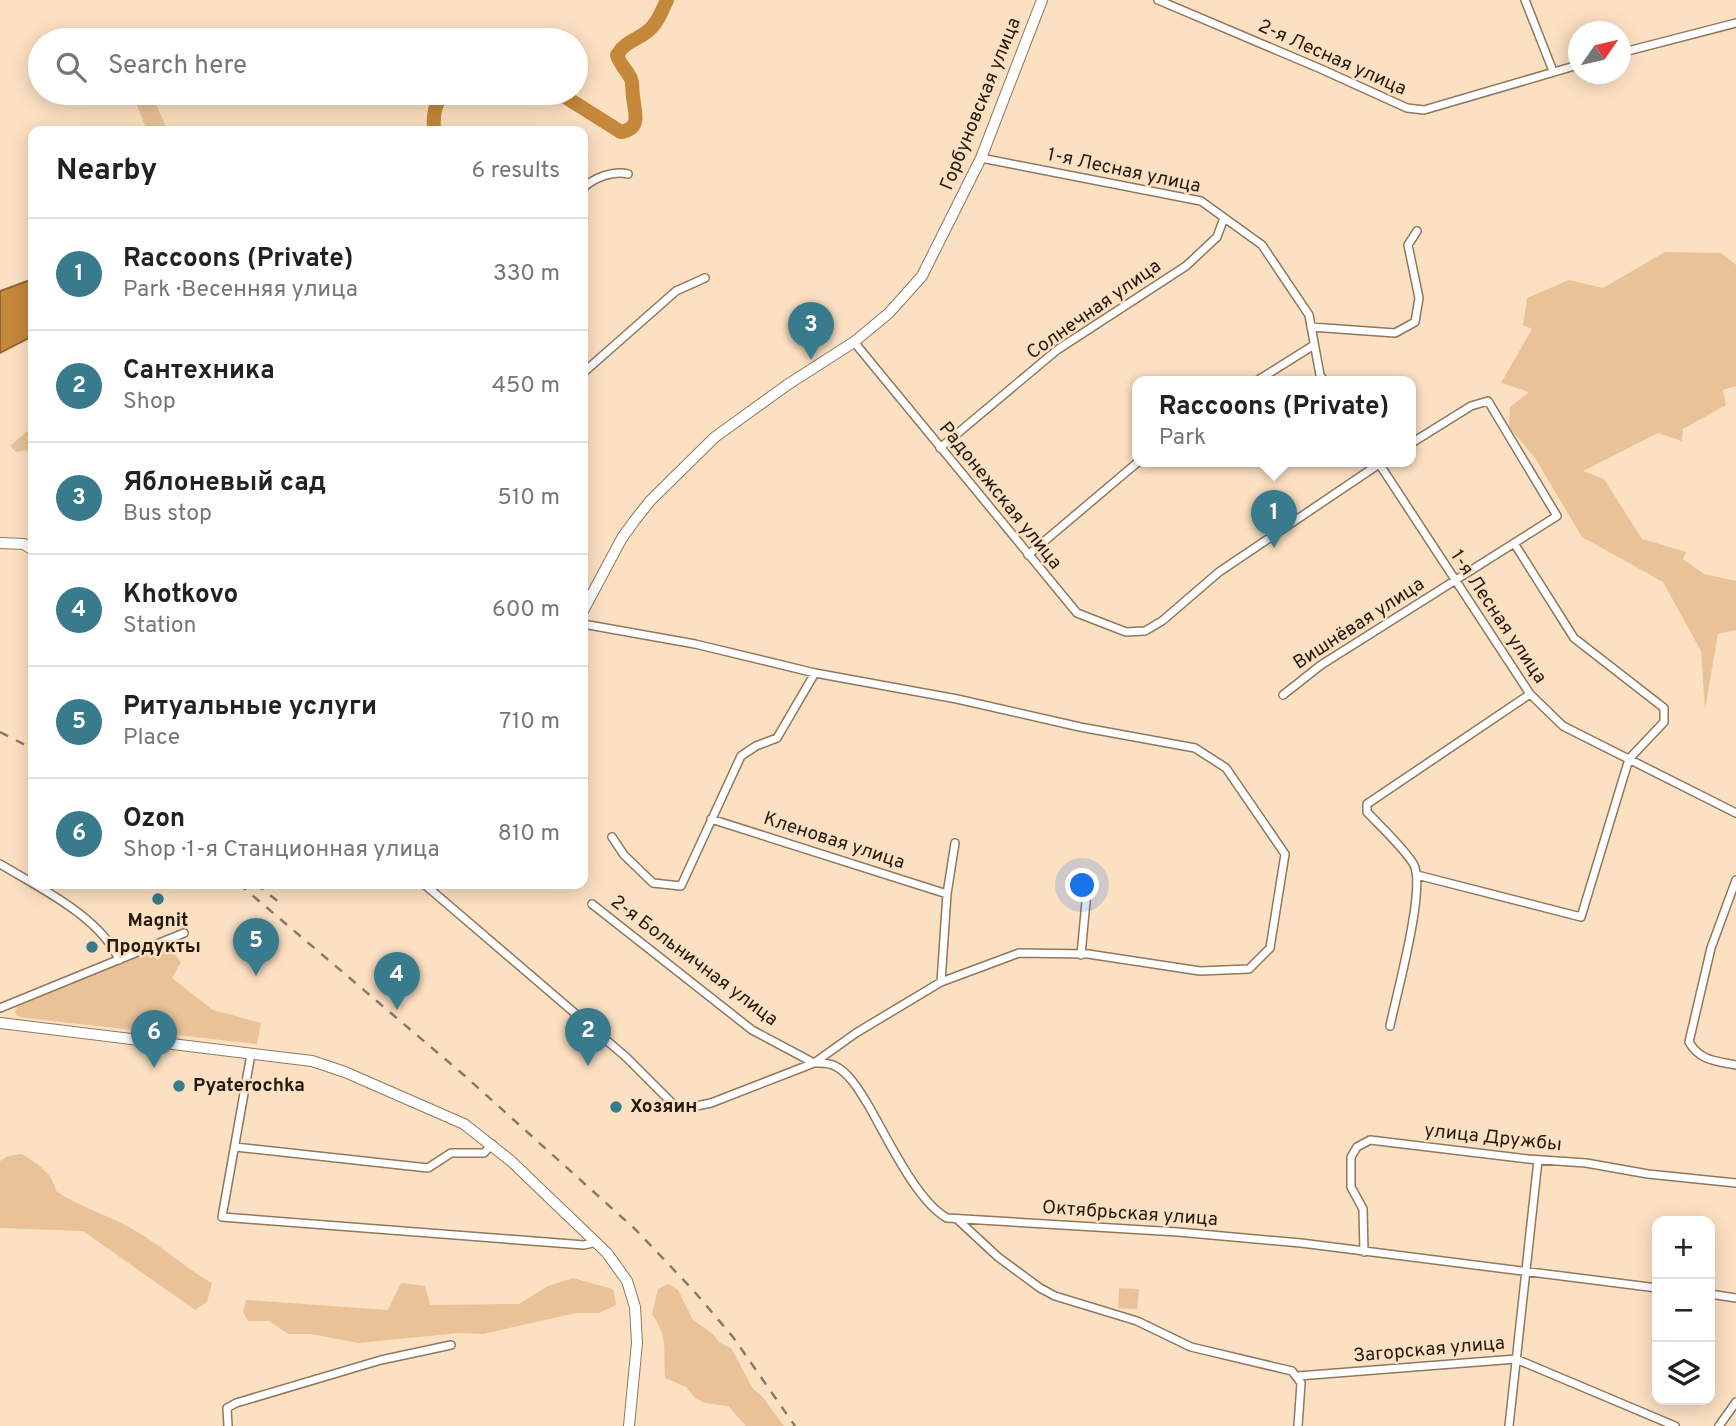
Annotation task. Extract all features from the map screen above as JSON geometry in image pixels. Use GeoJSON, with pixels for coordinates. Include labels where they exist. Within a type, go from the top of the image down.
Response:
{"type":"FeatureCollection","features":[{"type":"Feature","properties":{"kind":"main road","name":"Горбуновская улица"},"geometry":{"type":"LineString","coordinates":[[588,602],[622,538],[635,520],[696,455],[715,437],[777,392],[855,342],[889,313],[922,276],[981,158],[1042,0]]}},
{"type":"Feature","properties":{"kind":"main road"},"geometry":{"type":"LineString","coordinates":[[0,542],[28,547]]}},
{"type":"Feature","properties":{"kind":"main road"},"geometry":{"type":"LineString","coordinates":[[4,1023],[328,1065],[454,1118],[492,1144],[597,1242],[627,1281],[635,1307],[637,1343],[629,1426]]}},
{"type":"Feature","properties":{"kind":"street","name":"2-я Лесная улица"},"geometry":{"type":"LineString","coordinates":[[1158,0],[1407,108],[1424,110],[1568,67]]}},
{"type":"Feature","properties":{"kind":"street"},"geometry":{"type":"LineString","coordinates":[[1525,0],[1553,71]]}},
{"type":"Feature","properties":{"kind":"street"},"geometry":{"type":"LineString","coordinates":[[1631,51],[1736,23]]}},
{"type":"Feature","properties":{"kind":"street","name":"1-я Лесная улица"},"geometry":{"type":"LineString","coordinates":[[981,158],[1200,201],[1262,245],[1309,315],[1321,376]]}},
{"type":"Feature","properties":{"kind":"street"},"geometry":{"type":"LineString","coordinates":[[588,183],[619,172],[628,174]]}},
{"type":"Feature","properties":{"kind":"street","name":"Солнечная улица"},"geometry":{"type":"LineString","coordinates":[[940,448],[1057,350],[1186,265],[1217,237],[1224,218]]}},
{"type":"Feature","properties":{"kind":"street"},"geometry":{"type":"LineString","coordinates":[[1311,327],[1395,333],[1415,322],[1419,298],[1408,244],[1417,231]]}},
{"type":"Feature","properties":{"kind":"street"},"geometry":{"type":"LineString","coordinates":[[588,369],[676,291],[705,278]]}},
{"type":"Feature","properties":{"kind":"street","name":"Радонежская улица"},"geometry":{"type":"LineString","coordinates":[[855,342],[1077,613],[1126,632],[1145,631],[1162,621],[1219,572],[1374,467]]}},
{"type":"Feature","properties":{"kind":"street"},"geometry":{"type":"LineString","coordinates":[[1265,376],[1314,345]]}},
{"type":"Feature","properties":{"kind":"street","name":"Вишнёвая улица"},"geometry":{"type":"LineString","coordinates":[[1283,695],[1321,665],[1557,516],[1488,401],[1471,406],[1416,440]]}},
{"type":"Feature","properties":{"kind":"street"},"geometry":{"type":"LineString","coordinates":[[1028,555],[1132,467]]}},
{"type":"Feature","properties":{"kind":"street","name":"1-я Лесная улица"},"geometry":{"type":"LineString","coordinates":[[1383,467],[1454,581],[1530,694],[1563,726],[1736,813]]}},
{"type":"Feature","properties":{"kind":"street"},"geometry":{"type":"LineString","coordinates":[[1417,875],[1581,917],[1629,759],[1664,722],[1664,708],[1574,638],[1514,543]]}},
{"type":"Feature","properties":{"kind":"street"},"geometry":{"type":"LineString","coordinates":[[430,889],[626,1057],[666,1099],[674,1105],[686,1108],[718,1101],[814,1063],[856,1033],[941,982],[1019,953],[1081,955],[1200,971],[1249,969],[1270,948],[1285,853],[1226,768],[1195,748],[815,673],[695,644],[588,625]]}},
{"type":"Feature","properties":{"kind":"street"},"geometry":{"type":"LineString","coordinates":[[612,837],[624,855],[653,883],[681,886],[741,756],[756,746],[777,738],[815,673]]}},
{"type":"Feature","properties":{"kind":"street"},"geometry":{"type":"LineString","coordinates":[[1390,1026],[1416,901],[1417,875],[1413,864],[1367,812],[1367,804],[1530,694]]}},
{"type":"Feature","properties":{"kind":"street","name":"Кленовая улица"},"geometry":{"type":"LineString","coordinates":[[711,819],[947,894]]}},
{"type":"Feature","properties":{"kind":"street"},"geometry":{"type":"LineString","coordinates":[[941,982],[947,894],[955,843]]}},
{"type":"Feature","properties":{"kind":"street"},"geometry":{"type":"LineString","coordinates":[[0,864],[28,881]]}},
{"type":"Feature","properties":{"kind":"street"},"geometry":{"type":"LineString","coordinates":[[1081,955],[1088,880]]}},
{"type":"Feature","properties":{"kind":"street"},"geometry":{"type":"LineString","coordinates":[[1736,880],[1712,948],[1689,1042],[1696,1053],[1736,1065]]}},
{"type":"Feature","properties":{"kind":"street"},"geometry":{"type":"LineString","coordinates":[[42,889],[76,909],[114,949],[119,960]]}},
{"type":"Feature","properties":{"kind":"street","name":"2-я Больничная улица"},"geometry":{"type":"LineString","coordinates":[[592,904],[752,1030],[814,1063]]}},
{"type":"Feature","properties":{"kind":"street"},"geometry":{"type":"LineString","coordinates":[[0,1008],[184,933]]}},
{"type":"Feature","properties":{"kind":"street"},"geometry":{"type":"LineString","coordinates":[[4,1023],[6,1008],[13,1003]]}},
{"type":"Feature","properties":{"kind":"street"},"geometry":{"type":"LineString","coordinates":[[251,1054],[222,1217],[584,1245],[597,1242]]}},
{"type":"Feature","properties":{"kind":"street","name":"Октябрьская улица"},"geometry":{"type":"LineString","coordinates":[[814,1063],[836,1066],[849,1078],[860,1091],[920,1193],[938,1213],[947,1218],[1178,1232],[1301,1243],[1652,1287]]}},
{"type":"Feature","properties":{"kind":"street","name":"улица Дружбы"},"geometry":{"type":"LineString","coordinates":[[1364,1252],[1363,1209],[1352,1191],[1351,1157],[1357,1147],[1370,1140],[1586,1163],[1648,1174],[1736,1183]]}},
{"type":"Feature","properties":{"kind":"street"},"geometry":{"type":"LineString","coordinates":[[235,1147],[428,1168],[451,1153],[484,1153],[492,1144]]}},
{"type":"Feature","properties":{"kind":"street"},"geometry":{"type":"LineString","coordinates":[[1509,1426],[1538,1160]]}},
{"type":"Feature","properties":{"kind":"street","name":"Загорская улица"},"geometry":{"type":"LineString","coordinates":[[957,1219],[998,1257],[1040,1288],[1055,1296],[1137,1321],[1191,1347],[1292,1371],[1298,1376],[1516,1359],[1675,1426]]}},
{"type":"Feature","properties":{"kind":"street"},"geometry":{"type":"LineString","coordinates":[[1715,1295],[1736,1298]]}},
{"type":"Feature","properties":{"kind":"street"},"geometry":{"type":"LineString","coordinates":[[228,1426],[227,1408],[236,1403],[381,1360],[451,1345]]}},
{"type":"Feature","properties":{"kind":"street"},"geometry":{"type":"LineString","coordinates":[[1298,1376],[1301,1382],[1298,1426]]}},
{"type":"Feature","properties":{"kind":"street"},"geometry":{"type":"LineString","coordinates":[[1718,1426],[1736,1402]]}},
{"type":"Feature","properties":{"kind":"shaded area"},"geometry":{"type":"Polygon","coordinates":[[[137,105],[156,105],[166,126],[145,126],[137,105]]]}},
{"type":"Feature","properties":{"kind":"shaded area"},"geometry":{"type":"Polygon","coordinates":[[[1665,252],[1721,253],[1736,265],[1736,386],[1723,390],[1726,405],[1683,429],[1682,441],[1658,433],[1583,471],[1604,479],[1642,539],[1686,552],[1683,559],[1704,574],[1736,581],[1736,630],[1718,634],[1705,709],[1701,651],[1663,582],[1582,537],[1535,458],[1509,427],[1510,407],[1529,392],[1501,383],[1532,329],[1523,325],[1527,298],[1569,280],[1603,288],[1665,252]]]}},
{"type":"Feature","properties":{"kind":"shaded area"},"geometry":{"type":"Polygon","coordinates":[[[28,281],[28,339],[0,353],[0,291],[28,281]]]}},
{"type":"Feature","properties":{"kind":"shaded area"},"geometry":{"type":"Polygon","coordinates":[[[28,430],[28,450],[16,452],[10,446],[28,430]]]}},
{"type":"Feature","properties":{"kind":"shaded area"},"geometry":{"type":"Polygon","coordinates":[[[173,941],[172,951],[181,962],[172,978],[213,1010],[261,1023],[257,1044],[26,1018],[17,1016],[15,1012],[17,1007],[29,1001],[173,941]]]}},
{"type":"Feature","properties":{"kind":"shaded area"},"geometry":{"type":"Polygon","coordinates":[[[22,1154],[47,1174],[56,1191],[129,1227],[212,1283],[207,1302],[195,1310],[83,1231],[0,1228],[0,1161],[8,1156],[22,1154]]]}},
{"type":"Feature","properties":{"kind":"shaded area"},"geometry":{"type":"Polygon","coordinates":[[[573,1278],[613,1289],[616,1305],[599,1313],[576,1313],[483,1334],[459,1333],[358,1343],[311,1334],[288,1334],[269,1321],[248,1321],[243,1312],[246,1300],[388,1310],[401,1283],[425,1286],[430,1305],[519,1304],[548,1286],[573,1278]]]}},
{"type":"Feature","properties":{"kind":"shaded area"},"geometry":{"type":"Polygon","coordinates":[[[668,1284],[678,1290],[693,1320],[713,1334],[720,1343],[731,1348],[753,1389],[762,1396],[784,1426],[746,1426],[728,1406],[704,1403],[694,1397],[686,1387],[665,1378],[663,1338],[652,1314],[658,1289],[668,1284]]]}},
{"type":"Feature","properties":{"kind":"shaded area"},"geometry":{"type":"Polygon","coordinates":[[[1119,1288],[1139,1289],[1137,1309],[1118,1308],[1119,1288]]]}},
{"type":"Feature","properties":{"kind":"waterway"},"geometry":{"type":"LineString","coordinates":[[578,105],[621,132],[632,127],[636,118],[632,81],[617,55],[652,27],[667,0]]}},
{"type":"Feature","properties":{"kind":"waterway"},"geometry":{"type":"LineString","coordinates":[[434,126],[437,105]]}},
{"type":"Feature","properties":{"kind":"railway"},"geometry":{"type":"LineString","coordinates":[[0,732],[28,746]]}},
{"type":"Feature","properties":{"kind":"railway"},"geometry":{"type":"LineString","coordinates":[[245,889],[465,1076],[636,1230],[733,1337],[795,1426]]}},
{"type":"Feature","properties":{"kind":"railway"},"geometry":{"type":"LineString","coordinates":[[262,889],[280,903]]}},
{"type":"Feature","properties":{"kind":"place","name":"Яблоневый сад"},"geometry":{"type":"Point","coordinates":[811,360]}},
{"type":"Feature","properties":{"kind":"place","name":"Raccoons (Private)"},"geometry":{"type":"Point","coordinates":[1274,548]}},
{"type":"Feature","properties":{"kind":"place","name":"Magnit"},"geometry":{"type":"Point","coordinates":[158,899]}},
{"type":"Feature","properties":{"kind":"place","name":"Продукты"},"geometry":{"type":"Point","coordinates":[92,947]}},
{"type":"Feature","properties":{"kind":"place","name":"Ритуальные услуги"},"geometry":{"type":"Point","coordinates":[256,976]}},
{"type":"Feature","properties":{"kind":"place","name":"Khotkovo"},"geometry":{"type":"Point","coordinates":[397,1010]}},
{"type":"Feature","properties":{"kind":"place","name":"Сантехника"},"geometry":{"type":"Point","coordinates":[588,1066]}},
{"type":"Feature","properties":{"kind":"place","name":"Ozon"},"geometry":{"type":"Point","coordinates":[154,1068]}},
{"type":"Feature","properties":{"kind":"place","name":"Pyaterochka"},"geometry":{"type":"Point","coordinates":[179,1086]}},
{"type":"Feature","properties":{"kind":"place","name":"Хозяин"},"geometry":{"type":"Point","coordinates":[616,1107]}}]}
